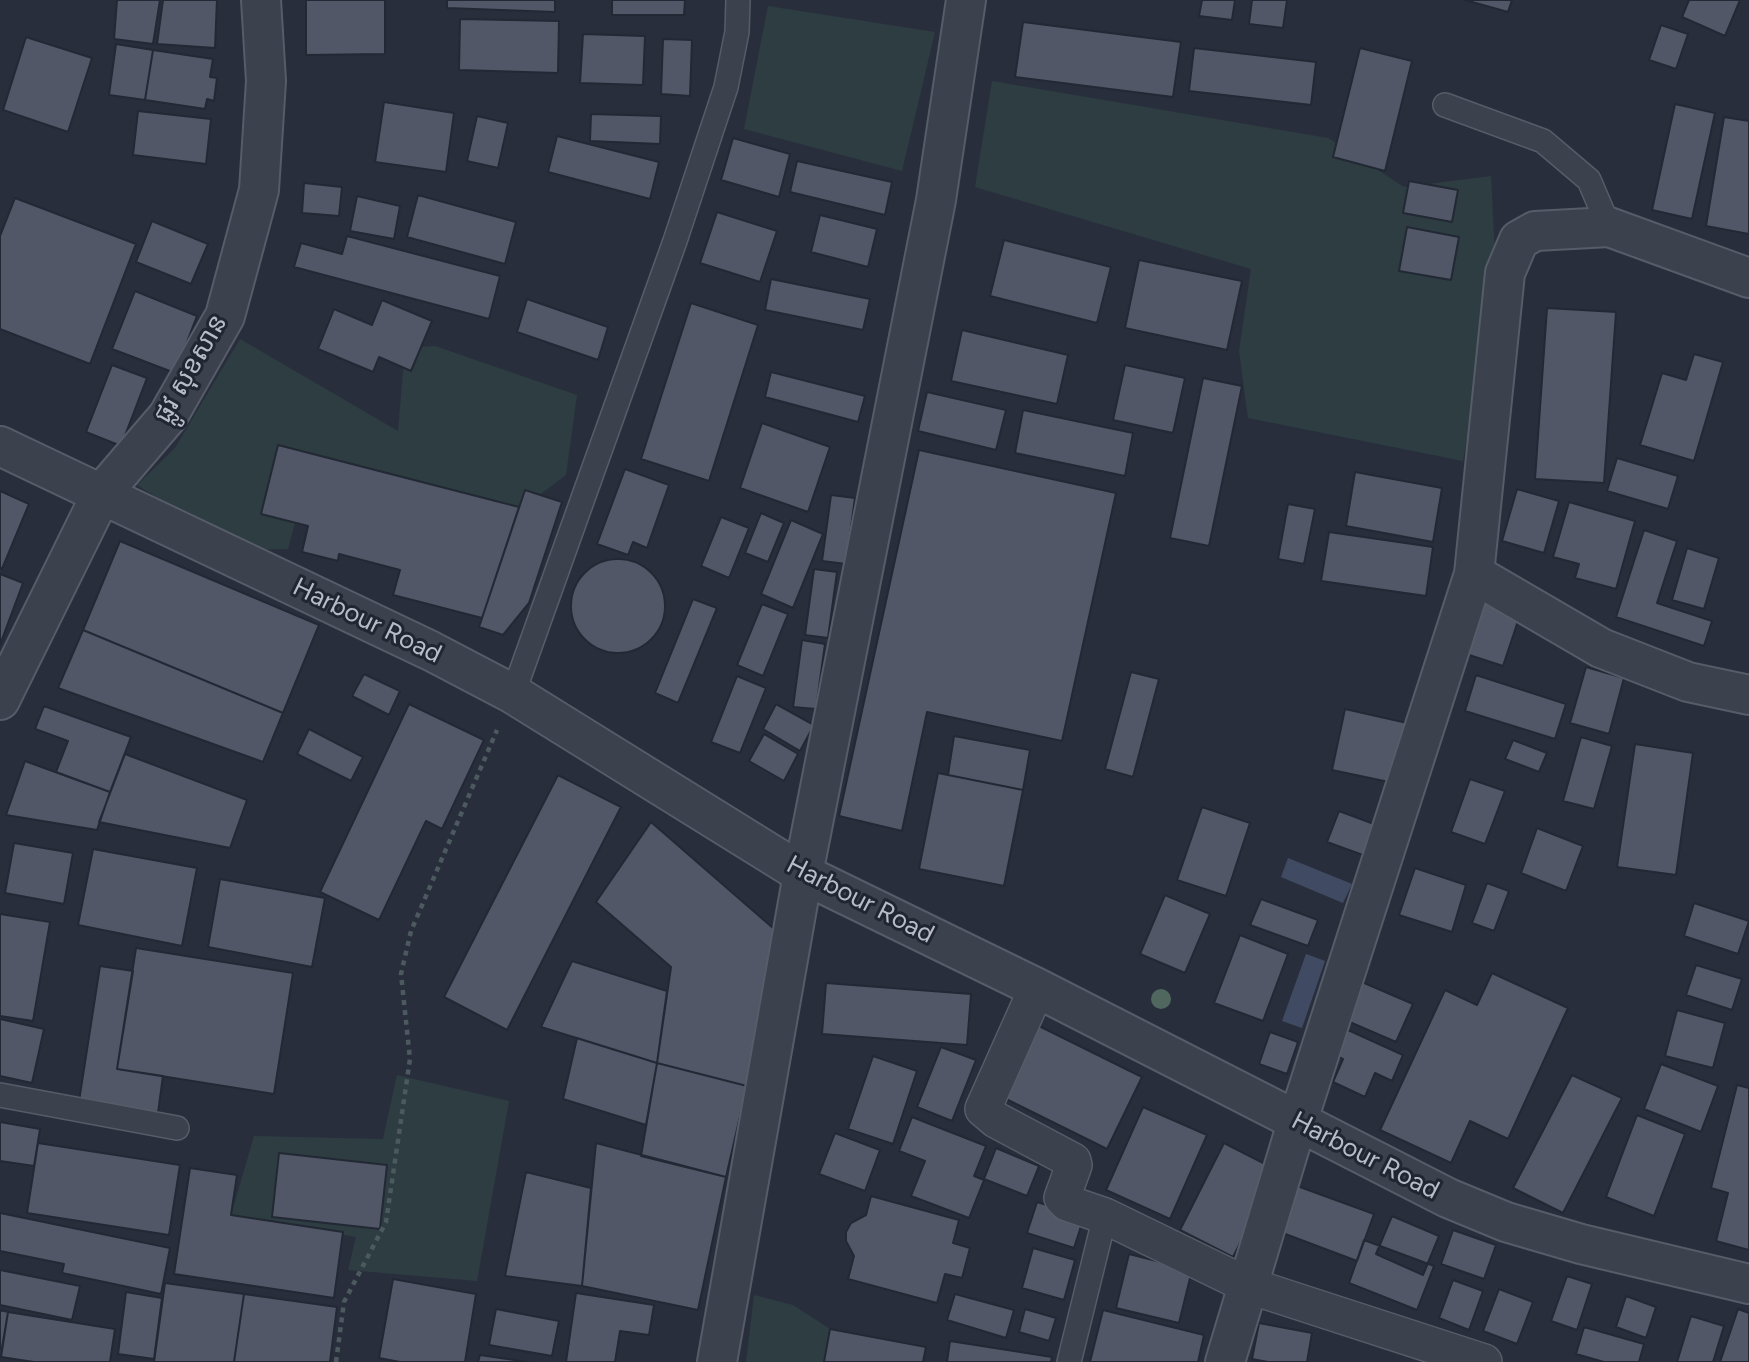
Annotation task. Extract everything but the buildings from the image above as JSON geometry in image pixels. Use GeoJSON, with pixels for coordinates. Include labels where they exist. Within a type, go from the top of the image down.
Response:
{"type":"FeatureCollection","features":[{"type":"Feature","properties":{"kind":"street","name":"ផ្លូវ សុខសាន"},"geometry":{"type":"LineString","coordinates":[[0,700],[102,493],[168,416],[225,316],[259,190],[266,81],[261,0]]}},
{"type":"Feature","properties":{"kind":"street"},"geometry":{"type":"LineString","coordinates":[[717,1362],[803,874],[936,200],[966,0]]}},
{"type":"Feature","properties":{"kind":"street"},"geometry":{"type":"LineString","coordinates":[[1225,1362],[1297,1123],[1474,574],[1505,273],[1519,240],[1535,231],[1609,227],[1749,278]]}},
{"type":"Feature","properties":{"kind":"street","name":"Harbour Road"},"geometry":{"type":"LineString","coordinates":[[0,446],[431,651],[513,694],[803,874],[1037,988],[1448,1198],[1506,1222],[1606,1251],[1749,1284]]}},
{"type":"Feature","properties":{"kind":"street"},"geometry":{"type":"LineString","coordinates":[[1474,574],[1601,648],[1688,682],[1749,695]]}},
{"type":"Feature","properties":{"kind":"street"},"geometry":{"type":"LineString","coordinates":[[1037,988],[986,1098],[984,1109],[996,1120],[1073,1161],[1074,1166],[1062,1198],[1064,1200],[1105,1216],[1247,1285],[1484,1362]]}},
{"type":"Feature","properties":{"kind":"lane"},"geometry":{"type":"LineString","coordinates":[[513,694],[726,87],[737,32],[738,0]]}},
{"type":"Feature","properties":{"kind":"lane"},"geometry":{"type":"LineString","coordinates":[[1445,105],[1543,141],[1589,180],[1609,227]]}},
{"type":"Feature","properties":{"kind":"lane"},"geometry":{"type":"LineString","coordinates":[[0,1095],[177,1128]]}},
{"type":"Feature","properties":{"kind":"lane"},"geometry":{"type":"LineString","coordinates":[[1069,1362],[1105,1216]]}},
{"type":"Feature","properties":{"kind":"path"},"geometry":{"type":"LineString","coordinates":[[336,1362],[344,1302],[386,1222],[410,1059],[401,974],[411,931],[513,694]]}},
{"type":"Feature","properties":{"kind":"shaded area"},"geometry":{"type":"Polygon","coordinates":[[[768,6],[935,32],[902,171],[744,129],[768,6]]]}},
{"type":"Feature","properties":{"kind":"shaded area"},"geometry":{"type":"Polygon","coordinates":[[[992,81],[1328,138],[1404,187],[1491,176],[1496,278],[1463,461],[1248,418],[1239,351],[1251,269],[975,187],[992,81]]]}},
{"type":"Feature","properties":{"kind":"shaded area"},"geometry":{"type":"Polygon","coordinates":[[[240,339],[398,431],[405,348],[435,346],[577,395],[566,475],[506,520],[301,473],[295,523],[288,549],[240,550],[137,485],[175,448],[240,339]]]}},
{"type":"Feature","properties":{"kind":"shaded area"},"geometry":{"type":"Polygon","coordinates":[[[397,1075],[509,1101],[477,1281],[348,1270],[356,1237],[231,1215],[254,1136],[383,1139],[397,1075]]]}},
{"type":"Feature","properties":{"kind":"shaded area"},"geometry":{"type":"Polygon","coordinates":[[[754,1295],[793,1305],[830,1329],[825,1362],[746,1362],[754,1295]]]}},
{"type":"Feature","properties":{"kind":"water"},"geometry":{"type":"Polygon","coordinates":[[[1288,858],[1352,884],[1343,903],[1281,877],[1288,858]]]}},
{"type":"Feature","properties":{"kind":"water"},"geometry":{"type":"Polygon","coordinates":[[[1306,954],[1325,961],[1302,1028],[1282,1021],[1306,954]]]}}]}
